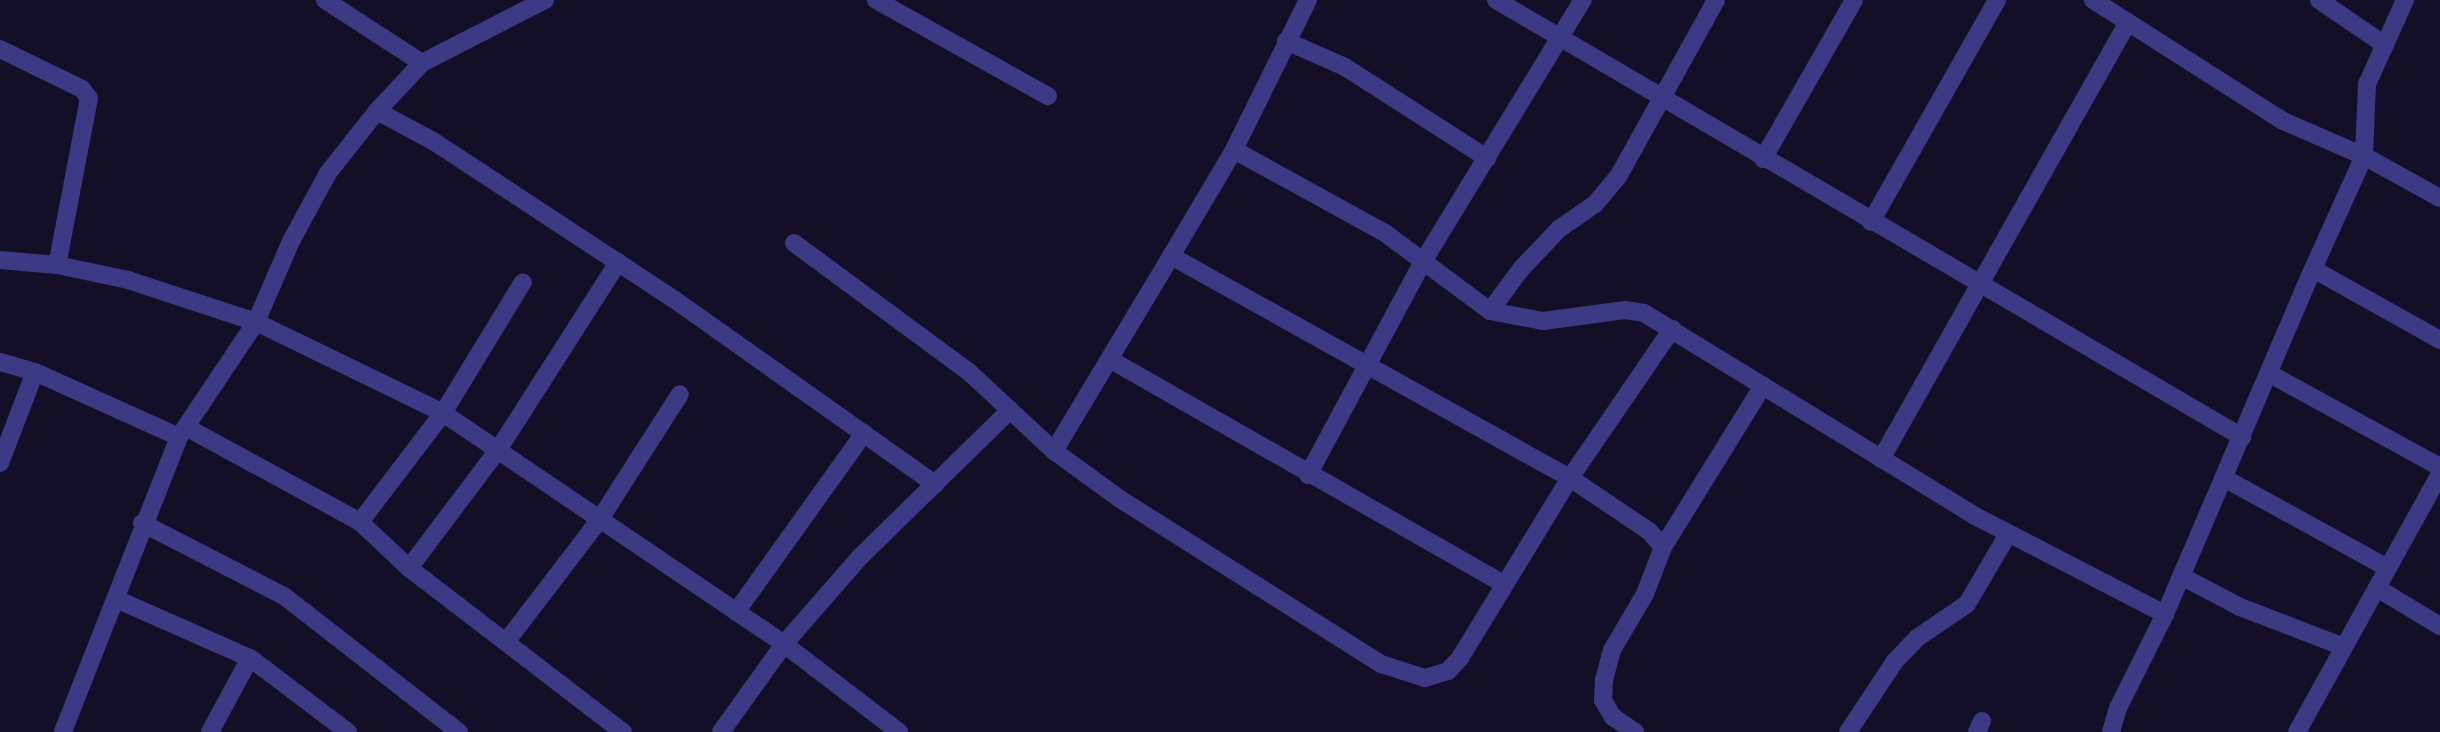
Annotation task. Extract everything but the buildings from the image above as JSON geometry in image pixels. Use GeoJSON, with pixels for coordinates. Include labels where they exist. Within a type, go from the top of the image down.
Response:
{"type":"FeatureCollection","features":[{"type":"Feature","properties":{"kind":"street"},"geometry":{"type":"LineString","coordinates":[[325,0],[422,63]]}},
{"type":"Feature","properties":{"kind":"street"},"geometry":{"type":"LineString","coordinates":[[63,732],[116,599],[142,523],[183,432],[256,322],[291,241],[328,173],[377,111],[422,63],[545,0]]}},
{"type":"Feature","properties":{"kind":"street"},"geometry":{"type":"LineString","coordinates":[[876,0],[1048,96]]}},
{"type":"Feature","properties":{"kind":"street"},"geometry":{"type":"LineString","coordinates":[[1054,451],[1111,360],[1234,150],[1308,0]]}},
{"type":"Feature","properties":{"kind":"street"},"geometry":{"type":"LineString","coordinates":[[1496,0],[1663,101],[2242,437]]}},
{"type":"Feature","properties":{"kind":"street"},"geometry":{"type":"LineString","coordinates":[[1308,475],[1424,260],[1583,0]]}},
{"type":"Feature","properties":{"kind":"street"},"geometry":{"type":"LineString","coordinates":[[1490,311],[1521,269],[1559,229],[1595,204],[1618,177],[1663,101],[1716,0]]}},
{"type":"Feature","properties":{"kind":"street"},"geometry":{"type":"LineString","coordinates":[[1763,159],[1854,0]]}},
{"type":"Feature","properties":{"kind":"street"},"geometry":{"type":"LineString","coordinates":[[1871,222],[1997,0]]}},
{"type":"Feature","properties":{"kind":"street"},"geometry":{"type":"LineString","coordinates":[[2093,0],[2283,121],[2364,156],[2440,198]]}},
{"type":"Feature","properties":{"kind":"street"},"geometry":{"type":"LineString","coordinates":[[2319,0],[2385,46]]}},
{"type":"Feature","properties":{"kind":"street"},"geometry":{"type":"LineString","coordinates":[[2111,732],[2118,708],[2165,614],[2364,156],[2367,84],[2405,0]]}},
{"type":"Feature","properties":{"kind":"street"},"geometry":{"type":"LineString","coordinates":[[1881,458],[2128,22]]}},
{"type":"Feature","properties":{"kind":"street"},"geometry":{"type":"LineString","coordinates":[[1286,41],[1345,67],[1488,158]]}},
{"type":"Feature","properties":{"kind":"street"},"geometry":{"type":"LineString","coordinates":[[0,49],[82,89],[89,98],[57,265]]}},
{"type":"Feature","properties":{"kind":"street"},"geometry":{"type":"LineString","coordinates":[[377,111],[433,141],[618,262],[935,484]]}},
{"type":"Feature","properties":{"kind":"street"},"geometry":{"type":"LineString","coordinates":[[1234,150],[1385,233],[1490,311],[1543,321],[1625,310],[1644,313],[2008,534],[2165,614]]}},
{"type":"Feature","properties":{"kind":"street"},"geometry":{"type":"LineString","coordinates":[[794,243],[900,319],[1010,410],[1054,451],[1186,541],[1404,676],[1425,678],[1448,671],[1570,478],[1672,329]]}},
{"type":"Feature","properties":{"kind":"street"},"geometry":{"type":"LineString","coordinates":[[1171,256],[1570,478],[1649,531],[1663,547]]}},
{"type":"Feature","properties":{"kind":"street"},"geometry":{"type":"LineString","coordinates":[[0,260],[57,265],[128,280],[256,322],[443,413],[784,644],[893,730]]}},
{"type":"Feature","properties":{"kind":"street"},"geometry":{"type":"LineString","coordinates":[[409,568],[498,450],[618,262]]}},
{"type":"Feature","properties":{"kind":"street"},"geometry":{"type":"LineString","coordinates":[[2313,269],[2440,340]]}},
{"type":"Feature","properties":{"kind":"street"},"geometry":{"type":"LineString","coordinates":[[360,522],[443,413],[523,282]]}},
{"type":"Feature","properties":{"kind":"street"},"geometry":{"type":"LineString","coordinates":[[1111,360],[1308,475],[1503,584]]}},
{"type":"Feature","properties":{"kind":"street"},"geometry":{"type":"LineString","coordinates":[[0,362],[35,372],[183,432],[360,522],[409,568],[623,732]]}},
{"type":"Feature","properties":{"kind":"street"},"geometry":{"type":"LineString","coordinates":[[0,463],[35,372]]}},
{"type":"Feature","properties":{"kind":"street"},"geometry":{"type":"LineString","coordinates":[[2270,374],[2440,467]]}},
{"type":"Feature","properties":{"kind":"street"},"geometry":{"type":"LineString","coordinates":[[1635,732],[1608,709],[1603,700],[1604,680],[1612,650],[1645,594],[1663,547],[1763,386]]}},
{"type":"Feature","properties":{"kind":"street"},"geometry":{"type":"LineString","coordinates":[[506,642],[600,519],[680,394]]}},
{"type":"Feature","properties":{"kind":"street"},"geometry":{"type":"LineString","coordinates":[[721,732],[784,644],[860,556],[1010,410]]}},
{"type":"Feature","properties":{"kind":"street"},"geometry":{"type":"LineString","coordinates":[[736,612],[864,433]]}},
{"type":"Feature","properties":{"kind":"street"},"geometry":{"type":"LineString","coordinates":[[2297,732],[2440,474]]}},
{"type":"Feature","properties":{"kind":"street"},"geometry":{"type":"LineString","coordinates":[[2224,478],[2388,568]]}},
{"type":"Feature","properties":{"kind":"street"},"geometry":{"type":"LineString","coordinates":[[142,523],[284,596],[459,732]]}},
{"type":"Feature","properties":{"kind":"street"},"geometry":{"type":"LineString","coordinates":[[1848,732],[1895,661],[1917,638],[1967,604],[2008,534]]}},
{"type":"Feature","properties":{"kind":"street"},"geometry":{"type":"LineString","coordinates":[[2181,576],[2240,607],[2344,647]]}},
{"type":"Feature","properties":{"kind":"street"},"geometry":{"type":"LineString","coordinates":[[2377,588],[2440,626]]}},
{"type":"Feature","properties":{"kind":"street"},"geometry":{"type":"LineString","coordinates":[[116,599],[250,658],[348,732]]}},
{"type":"Feature","properties":{"kind":"street"},"geometry":{"type":"LineString","coordinates":[[210,732],[250,658]]}}]}
